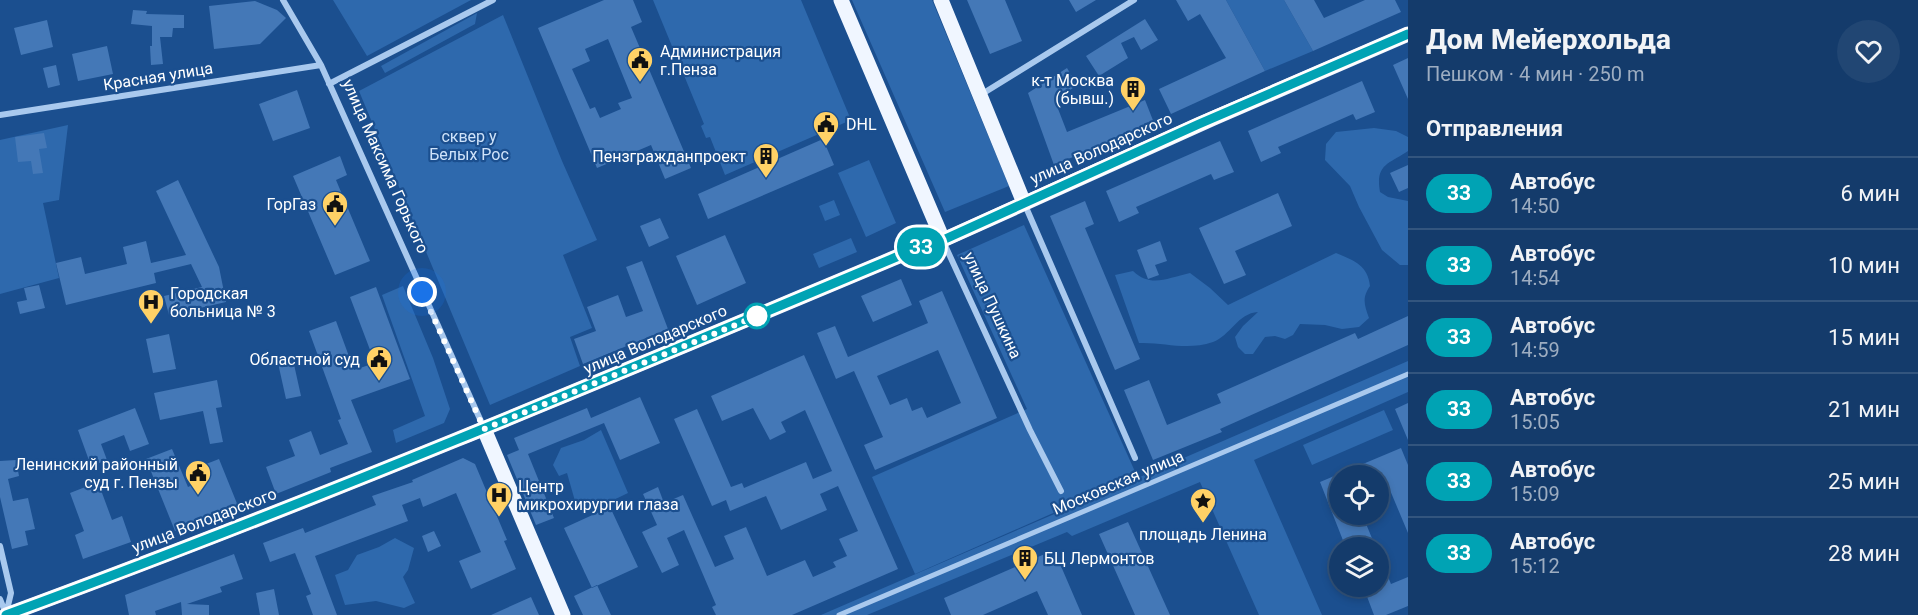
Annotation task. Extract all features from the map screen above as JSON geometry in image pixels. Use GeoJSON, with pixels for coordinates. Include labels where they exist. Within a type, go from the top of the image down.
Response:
{"type":"FeatureCollection","features":[{"type":"Feature","properties":{"kind":"main road","name":"улица Пушкина"},"geometry":{"type":"LineString","coordinates":[[841,0],[943,240]]}},
{"type":"Feature","properties":{"kind":"main road"},"geometry":{"type":"LineString","coordinates":[[941,0],[1024,203]]}},
{"type":"Feature","properties":{"kind":"main road","name":"улица Володарского"},"geometry":{"type":"LineString","coordinates":[[6,615],[104,579],[484,429],[925,245],[943,240],[1408,34]]}},
{"type":"Feature","properties":{"kind":"main road","name":"улица Максима Горького"},"geometry":{"type":"LineString","coordinates":[[484,429],[563,615]]}},
{"type":"Feature","properties":{"kind":"street","name":"улица Максима Горького"},"geometry":{"type":"LineString","coordinates":[[283,0],[321,65],[484,429]]}},
{"type":"Feature","properties":{"kind":"street"},"geometry":{"type":"LineString","coordinates":[[329,84],[493,0]]}},
{"type":"Feature","properties":{"kind":"street"},"geometry":{"type":"LineString","coordinates":[[981,95],[1134,0]]}},
{"type":"Feature","properties":{"kind":"street","name":"Красная улица"},"geometry":{"type":"LineString","coordinates":[[0,115],[321,65]]}},
{"type":"Feature","properties":{"kind":"street"},"geometry":{"type":"LineString","coordinates":[[1024,203],[1135,458]]}},
{"type":"Feature","properties":{"kind":"street","name":"улица Пушкина"},"geometry":{"type":"LineString","coordinates":[[943,240],[1060,491]]}},
{"type":"Feature","properties":{"kind":"street","name":"Московская улица"},"geometry":{"type":"LineString","coordinates":[[839,615],[1408,374]]}},
{"type":"Feature","properties":{"kind":"street"},"geometry":{"type":"LineString","coordinates":[[0,546],[11,593],[6,615]]}},
{"type":"Feature","properties":{"kind":"street"},"geometry":{"type":"LineString","coordinates":[[0,599],[6,615]]}},
{"type":"Feature","properties":{"kind":"green space"},"geometry":{"type":"Polygon","coordinates":[[[333,0],[471,0],[367,56],[333,0]]]}},
{"type":"Feature","properties":{"kind":"green space"},"geometry":{"type":"Polygon","coordinates":[[[653,0],[801,0],[851,120],[725,175],[710,137],[706,138],[701,126],[704,124],[653,0]]]}},
{"type":"Feature","properties":{"kind":"green space"},"geometry":{"type":"Polygon","coordinates":[[[852,0],[932,0],[1009,186],[945,212],[852,0]]]}},
{"type":"Feature","properties":{"kind":"green space"},"geometry":{"type":"Polygon","coordinates":[[[1226,0],[1284,0],[1313,51],[1265,71],[1226,0]]]}},
{"type":"Feature","properties":{"kind":"green space"},"geometry":{"type":"Polygon","coordinates":[[[477,13],[475,24],[385,73],[381,66],[477,13]]]}},
{"type":"Feature","properties":{"kind":"green space","name":"сквер у Белых Рос"},"geometry":{"type":"Polygon","coordinates":[[[503,15],[562,161],[597,240],[563,255],[592,328],[570,337],[580,366],[490,405],[359,91],[503,15]]]}},
{"type":"Feature","properties":{"kind":"green space"},"geometry":{"type":"Polygon","coordinates":[[[68,125],[59,200],[43,203],[59,278],[0,294],[0,140],[68,125]]]}},
{"type":"Feature","properties":{"kind":"green space"},"geometry":{"type":"Polygon","coordinates":[[[1374,128],[1396,131],[1408,137],[1408,151],[1385,166],[1379,183],[1380,192],[1388,197],[1408,201],[1408,265],[1400,265],[1382,250],[1350,186],[1325,160],[1326,144],[1336,132],[1374,128]]]}},
{"type":"Feature","properties":{"kind":"green space"},"geometry":{"type":"Polygon","coordinates":[[[869,160],[896,223],[866,237],[838,173],[869,160]]]}},
{"type":"Feature","properties":{"kind":"green space"},"geometry":{"type":"Polygon","coordinates":[[[834,200],[840,215],[825,221],[819,206],[834,200]]]}},
{"type":"Feature","properties":{"kind":"green space"},"geometry":{"type":"Polygon","coordinates":[[[1024,225],[1137,476],[915,574],[872,477],[1027,409],[957,255],[1024,225]]]}},
{"type":"Feature","properties":{"kind":"green space"},"geometry":{"type":"Polygon","coordinates":[[[851,238],[857,252],[819,268],[813,254],[851,238]]]}},
{"type":"Feature","properties":{"kind":"green space"},"geometry":{"type":"Polygon","coordinates":[[[1336,253],[1359,264],[1366,273],[1370,286],[1365,301],[1369,318],[1359,327],[1342,329],[1325,325],[1300,324],[1293,335],[1285,339],[1275,336],[1265,337],[1253,354],[1245,354],[1238,347],[1235,337],[1258,312],[1245,316],[1219,339],[1203,345],[1139,343],[1115,275],[1133,271],[1146,279],[1160,280],[1190,273],[1228,305],[1336,253]]]}},
{"type":"Feature","properties":{"kind":"green space"},"geometry":{"type":"Polygon","coordinates":[[[403,286],[433,358],[450,409],[444,423],[396,443],[393,430],[425,416],[382,295],[403,286]]]}},
{"type":"Feature","properties":{"kind":"green space"},"geometry":{"type":"Polygon","coordinates":[[[1408,361],[1408,392],[1254,460],[1322,615],[1259,615],[1200,482],[1072,536],[1067,532],[867,615],[821,615],[1408,361]]]}},
{"type":"Feature","properties":{"kind":"green space"},"geometry":{"type":"Polygon","coordinates":[[[1384,410],[1393,430],[1312,465],[1303,445],[1384,410]]]}},
{"type":"Feature","properties":{"kind":"green space"},"geometry":{"type":"Polygon","coordinates":[[[601,430],[628,493],[599,507],[575,501],[567,473],[559,476],[553,465],[561,448],[584,440],[601,430]]]}},
{"type":"Feature","properties":{"kind":"green space"},"geometry":{"type":"Polygon","coordinates":[[[395,538],[414,548],[408,570],[403,577],[415,603],[404,608],[376,601],[345,605],[335,575],[348,570],[357,555],[395,538]]]}},
{"type":"Feature","properties":{"kind":"building","name":"Администрация г.Пенза"},"geometry":{"type":"Polygon","coordinates":[[[604,0],[633,0],[642,22],[631,27],[691,168],[665,179],[651,145],[597,168],[538,28],[604,0]],[[608,39],[585,49],[590,61],[572,69],[590,109],[595,107],[600,118],[621,109],[618,103],[632,98],[608,39]]]}},
{"type":"Feature","properties":{"kind":"building"},"geometry":{"type":"Polygon","coordinates":[[[967,0],[1005,0],[1022,41],[990,54],[967,0]]]}},
{"type":"Feature","properties":{"kind":"building"},"geometry":{"type":"Polygon","coordinates":[[[1069,0],[1096,0],[1076,12],[1069,0]]]}},
{"type":"Feature","properties":{"kind":"building"},"geometry":{"type":"Polygon","coordinates":[[[1176,0],[1226,0],[1265,71],[1171,114],[1159,89],[1226,58],[1200,14],[1188,21],[1176,0]]]}},
{"type":"Feature","properties":{"kind":"building"},"geometry":{"type":"Polygon","coordinates":[[[1284,0],[1314,0],[1324,18],[1365,0],[1395,0],[1401,12],[1313,51],[1284,0]]]}},
{"type":"Feature","properties":{"kind":"building"},"geometry":{"type":"Polygon","coordinates":[[[255,1],[277,10],[286,18],[260,44],[214,49],[209,6],[255,1]]]}},
{"type":"Feature","properties":{"kind":"building"},"geometry":{"type":"Polygon","coordinates":[[[133,10],[147,11],[146,14],[184,15],[184,28],[173,28],[172,37],[160,37],[163,64],[151,65],[152,26],[131,24],[133,10]]]}},
{"type":"Feature","properties":{"kind":"building"},"geometry":{"type":"Polygon","coordinates":[[[1145,19],[1158,40],[1141,50],[1134,37],[1121,43],[1128,58],[1099,76],[1086,56],[1145,19]]]}},
{"type":"Feature","properties":{"kind":"building"},"geometry":{"type":"Polygon","coordinates":[[[47,20],[53,47],[21,55],[14,28],[47,20]]]}},
{"type":"Feature","properties":{"kind":"building"},"geometry":{"type":"Polygon","coordinates":[[[107,46],[113,74],[78,81],[72,54],[107,46]]]}},
{"type":"Feature","properties":{"kind":"building"},"geometry":{"type":"Polygon","coordinates":[[[1408,58],[1408,99],[1393,65],[1408,58]]]}},
{"type":"Feature","properties":{"kind":"building"},"geometry":{"type":"Polygon","coordinates":[[[56,65],[60,85],[48,88],[43,68],[56,65]]]}},
{"type":"Feature","properties":{"kind":"building","name":"к-т Москва (бывш.)"},"geometry":{"type":"Polygon","coordinates":[[[1067,68],[1077,85],[1055,101],[1067,132],[1145,100],[1154,123],[1054,165],[1028,93],[1067,68]]]}},
{"type":"Feature","properties":{"kind":"building"},"geometry":{"type":"Polygon","coordinates":[[[1362,81],[1375,112],[1356,120],[1353,114],[1278,147],[1281,153],[1261,162],[1248,131],[1362,81]]]}},
{"type":"Feature","properties":{"kind":"building"},"geometry":{"type":"Polygon","coordinates":[[[297,90],[310,128],[273,141],[259,104],[297,90]]]}},
{"type":"Feature","properties":{"kind":"building"},"geometry":{"type":"Polygon","coordinates":[[[44,133],[47,148],[39,149],[43,173],[33,174],[31,161],[18,162],[15,137],[44,133]]]}},
{"type":"Feature","properties":{"kind":"building","name":"Пензгражданпроект"},"geometry":{"type":"Polygon","coordinates":[[[823,139],[834,165],[708,219],[698,194],[823,139]]]}},
{"type":"Feature","properties":{"kind":"building"},"geometry":{"type":"Polygon","coordinates":[[[1220,141],[1234,172],[1214,180],[1211,174],[1136,207],[1139,213],[1119,222],[1106,191],[1220,141]]]}},
{"type":"Feature","properties":{"kind":"building","name":"ГорГаз"},"geometry":{"type":"Polygon","coordinates":[[[340,156],[347,175],[336,180],[370,261],[335,275],[293,176],[340,156]]]}},
{"type":"Feature","properties":{"kind":"building"},"geometry":{"type":"Polygon","coordinates":[[[1408,165],[1408,188],[1399,192],[1390,173],[1408,165]]]}},
{"type":"Feature","properties":{"kind":"building"},"geometry":{"type":"Polygon","coordinates":[[[178,180],[219,267],[226,302],[169,315],[164,296],[202,287],[191,264],[154,273],[156,283],[66,305],[56,263],[81,257],[85,274],[127,264],[123,247],[146,241],[151,263],[186,255],[156,191],[178,180]]]}},
{"type":"Feature","properties":{"kind":"building"},"geometry":{"type":"Polygon","coordinates":[[[1278,193],[1292,226],[1235,251],[1246,275],[1224,284],[1199,228],[1278,193]]]}},
{"type":"Feature","properties":{"kind":"building"},"geometry":{"type":"Polygon","coordinates":[[[1085,201],[1094,224],[1085,228],[1140,359],[1115,370],[1050,216],[1085,201]]]}},
{"type":"Feature","properties":{"kind":"building"},"geometry":{"type":"Polygon","coordinates":[[[660,218],[669,238],[649,247],[640,226],[660,218]]]}},
{"type":"Feature","properties":{"kind":"building"},"geometry":{"type":"Polygon","coordinates":[[[725,235],[746,283],[697,305],[676,256],[725,235]]]}},
{"type":"Feature","properties":{"kind":"building"},"geometry":{"type":"Polygon","coordinates":[[[1160,241],[1167,261],[1155,265],[1159,275],[1148,279],[1137,250],[1160,241]]]}},
{"type":"Feature","properties":{"kind":"building"},"geometry":{"type":"Polygon","coordinates":[[[642,261],[668,329],[583,364],[574,339],[596,331],[587,307],[618,295],[626,317],[643,311],[626,267],[642,261]]]}},
{"type":"Feature","properties":{"kind":"building"},"geometry":{"type":"Polygon","coordinates":[[[901,279],[912,305],[873,322],[861,296],[901,279]]]}},
{"type":"Feature","properties":{"kind":"building"},"geometry":{"type":"Polygon","coordinates":[[[39,285],[45,308],[20,314],[17,302],[27,300],[24,288],[39,285]]]}},
{"type":"Feature","properties":{"kind":"building"},"geometry":{"type":"Polygon","coordinates":[[[376,287],[410,379],[351,400],[372,452],[330,468],[331,472],[276,494],[266,467],[295,456],[289,440],[311,431],[320,455],[348,444],[309,331],[336,321],[354,370],[375,363],[350,297],[376,287]]]}},
{"type":"Feature","properties":{"kind":"building"},"geometry":{"type":"Polygon","coordinates":[[[942,291],[997,418],[875,470],[864,445],[883,437],[854,371],[836,379],[817,333],[835,326],[848,357],[928,323],[919,301],[942,291]],[[938,350],[877,376],[890,405],[907,398],[912,411],[922,407],[927,418],[961,403],[938,350]]]}},
{"type":"Feature","properties":{"kind":"building"},"geometry":{"type":"Polygon","coordinates":[[[1408,316],[1408,345],[1220,429],[1222,432],[1153,460],[1124,390],[1149,380],[1167,425],[1221,403],[1217,394],[1355,333],[1358,339],[1408,316]]]}},
{"type":"Feature","properties":{"kind":"building"},"geometry":{"type":"Polygon","coordinates":[[[169,334],[176,369],[153,373],[146,339],[169,334]]]}},
{"type":"Feature","properties":{"kind":"building"},"geometry":{"type":"Polygon","coordinates":[[[804,355],[898,569],[792,615],[716,615],[712,607],[716,605],[684,530],[667,538],[679,565],[662,573],[642,532],[657,525],[643,494],[658,487],[664,503],[683,495],[715,567],[734,559],[724,536],[746,527],[767,576],[805,560],[813,577],[836,567],[833,562],[847,556],[839,539],[858,531],[838,486],[820,494],[827,510],[781,530],[766,496],[730,511],[726,500],[712,506],[674,419],[697,409],[731,487],[742,483],[744,488],[806,462],[813,479],[832,471],[805,410],[781,422],[786,432],[770,440],[753,408],[722,421],[711,396],[804,355]]]}},
{"type":"Feature","properties":{"kind":"building"},"geometry":{"type":"Polygon","coordinates":[[[293,360],[301,396],[286,399],[278,363],[293,360]]]}},
{"type":"Feature","properties":{"kind":"building"},"geometry":{"type":"Polygon","coordinates":[[[217,380],[222,407],[216,408],[223,442],[210,444],[203,411],[160,420],[154,393],[217,380]]]}},
{"type":"Feature","properties":{"kind":"building"},"geometry":{"type":"Polygon","coordinates":[[[640,397],[660,443],[620,460],[604,423],[528,454],[554,518],[536,525],[507,455],[519,450],[514,438],[587,408],[591,418],[640,397]]]}},
{"type":"Feature","properties":{"kind":"building"},"geometry":{"type":"Polygon","coordinates":[[[1408,403],[1408,440],[1395,409],[1408,403]]]}},
{"type":"Feature","properties":{"kind":"building"},"geometry":{"type":"Polygon","coordinates":[[[135,408],[149,444],[130,451],[124,435],[101,444],[107,460],[91,466],[78,430],[135,408]]]}},
{"type":"Feature","properties":{"kind":"building"},"geometry":{"type":"Polygon","coordinates":[[[1401,448],[1408,465],[1408,533],[1389,488],[1389,465],[1360,465],[1401,448]]]}},
{"type":"Feature","properties":{"kind":"building","name":"Ленинский районный суд г. Пензы"},"geometry":{"type":"Polygon","coordinates":[[[172,449],[188,487],[206,479],[201,466],[219,459],[238,506],[175,531],[146,459],[172,449]]]}},
{"type":"Feature","properties":{"kind":"building"},"geometry":{"type":"Polygon","coordinates":[[[463,458],[475,464],[507,540],[504,541],[516,569],[471,589],[459,561],[481,552],[456,493],[423,507],[420,498],[402,505],[408,521],[315,556],[337,615],[313,615],[306,596],[311,594],[295,553],[270,562],[263,543],[303,528],[305,533],[376,505],[372,496],[413,482],[412,480],[463,458]]]}},
{"type":"Feature","properties":{"kind":"building"},"geometry":{"type":"Polygon","coordinates":[[[16,460],[19,476],[8,479],[13,501],[28,498],[35,529],[25,531],[28,545],[12,549],[0,497],[0,461],[16,460]]]}},
{"type":"Feature","properties":{"kind":"building"},"geometry":{"type":"Polygon","coordinates":[[[1329,478],[1329,505],[1320,482],[1329,478]]]}},
{"type":"Feature","properties":{"kind":"building"},"geometry":{"type":"Polygon","coordinates":[[[98,482],[112,520],[122,516],[131,542],[83,559],[75,535],[84,531],[70,493],[98,482]]]}},
{"type":"Feature","properties":{"kind":"building"},"geometry":{"type":"Polygon","coordinates":[[[610,507],[638,567],[592,588],[564,528],[610,507]]]}},
{"type":"Feature","properties":{"kind":"building"},"geometry":{"type":"Polygon","coordinates":[[[1128,522],[1170,615],[1135,615],[1099,534],[1128,522]]]}},
{"type":"Feature","properties":{"kind":"building"},"geometry":{"type":"Polygon","coordinates":[[[1337,525],[1367,525],[1371,537],[1342,537],[1337,525]]]}},
{"type":"Feature","properties":{"kind":"building"},"geometry":{"type":"Polygon","coordinates":[[[434,531],[441,546],[428,552],[422,536],[434,531]]]}},
{"type":"Feature","properties":{"kind":"building","name":"БЦ Лермонтов"},"geometry":{"type":"Polygon","coordinates":[[[1054,550],[1082,615],[1048,615],[1037,591],[983,615],[951,615],[944,598],[1054,550]]]}},
{"type":"Feature","properties":{"kind":"building"},"geometry":{"type":"Polygon","coordinates":[[[234,554],[243,579],[220,587],[222,592],[187,604],[209,605],[209,615],[182,615],[181,602],[155,611],[156,615],[129,615],[125,595],[234,554]]]}},
{"type":"Feature","properties":{"kind":"building"},"geometry":{"type":"Polygon","coordinates":[[[1408,577],[1408,606],[1386,615],[1374,615],[1367,597],[1389,597],[1389,579],[1391,584],[1408,577]]]}},
{"type":"Feature","properties":{"kind":"building"},"geometry":{"type":"Polygon","coordinates":[[[597,585],[611,615],[583,615],[574,596],[597,585]]]}},
{"type":"Feature","properties":{"kind":"building"},"geometry":{"type":"Polygon","coordinates":[[[274,589],[279,615],[260,615],[256,593],[274,589]]]}},
{"type":"Feature","properties":{"kind":"building"},"geometry":{"type":"Polygon","coordinates":[[[531,597],[539,615],[491,615],[531,597]]]}},
{"type":"Feature","properties":{"kind":"bus line","name":"33"},"geometry":{"type":"LineString","coordinates":[[6,615],[93,584],[399,464],[925,245],[943,240],[1199,124],[1408,34]]}},
{"type":"Feature","properties":{"kind":"place","name":"Администрация г.Пенза"},"geometry":{"type":"Point","coordinates":[640,83]}},
{"type":"Feature","properties":{"kind":"place","name":"к-т Москва (бывш.)"},"geometry":{"type":"Point","coordinates":[1133,112]}},
{"type":"Feature","properties":{"kind":"place","name":"DHL"},"geometry":{"type":"Point","coordinates":[826,147]}},
{"type":"Feature","properties":{"kind":"place","name":"Пензгражданпроект"},"geometry":{"type":"Point","coordinates":[766,179]}},
{"type":"Feature","properties":{"kind":"place","name":"ГорГаз"},"geometry":{"type":"Point","coordinates":[335,227]}},
{"type":"Feature","properties":{"kind":"place","name":"Городская больница № 3"},"geometry":{"type":"Point","coordinates":[151,325]}},
{"type":"Feature","properties":{"kind":"place","name":"Областной суд"},"geometry":{"type":"Point","coordinates":[379,382]}},
{"type":"Feature","properties":{"kind":"place","name":"Ленинский районный суд г. Пензы"},"geometry":{"type":"Point","coordinates":[198,496]}},
{"type":"Feature","properties":{"kind":"place","name":"Центр микрохирургии глаза"},"geometry":{"type":"Point","coordinates":[499,518]}},
{"type":"Feature","properties":{"kind":"place","name":"площадь Ленина"},"geometry":{"type":"Point","coordinates":[1203,524]}},
{"type":"Feature","properties":{"kind":"place","name":"БЦ Лермонтов"},"geometry":{"type":"Point","coordinates":[1025,581]}},
{"type":"Feature","properties":{"kind":"route"},"geometry":{"type":"LineString","coordinates":[[422,292],[484,429],[757,316]]}}]}
